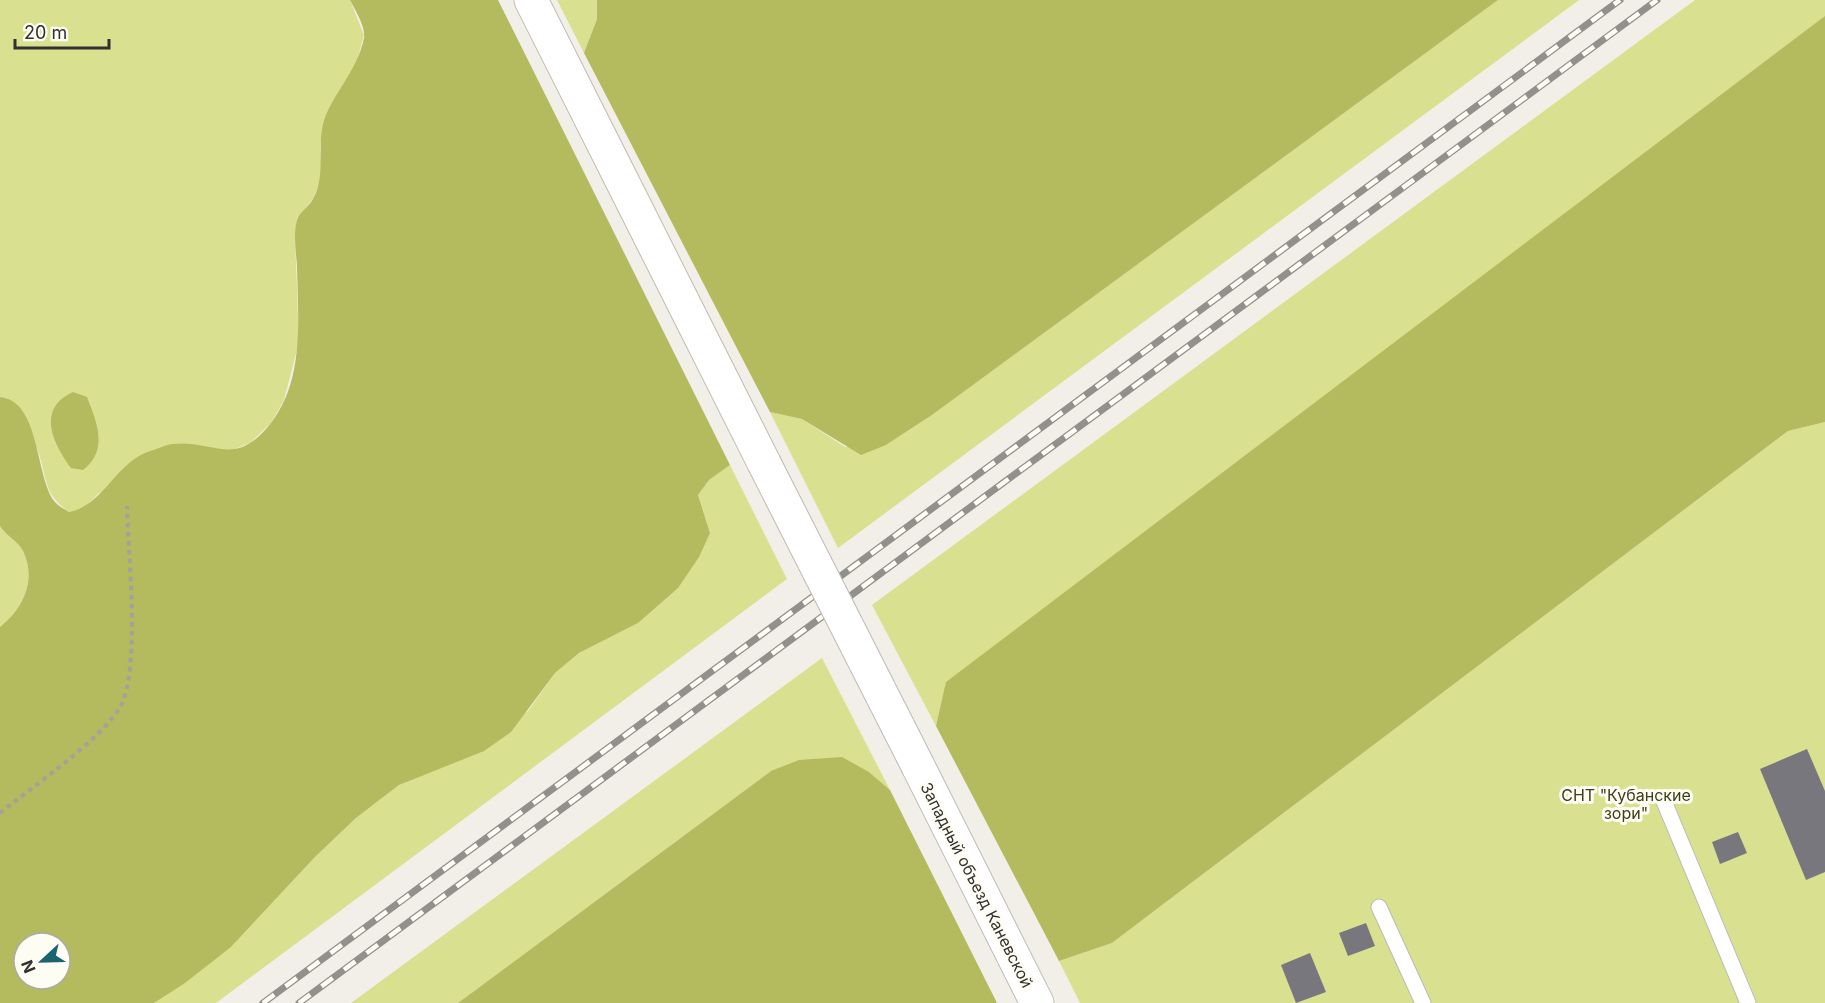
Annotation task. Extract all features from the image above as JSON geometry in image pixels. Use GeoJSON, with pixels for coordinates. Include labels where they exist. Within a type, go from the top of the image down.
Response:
{"type":"FeatureCollection","features":[{"type":"Feature","properties":{"kind":"main road","name":"Западный объезд Каневской"},"geometry":{"type":"LineString","coordinates":[[531,0],[1037,1003]]}},
{"type":"Feature","properties":{"kind":"lane"},"geometry":{"type":"LineString","coordinates":[[1664,800],[1748,1003]]}},
{"type":"Feature","properties":{"kind":"lane"},"geometry":{"type":"LineString","coordinates":[[1379,907],[1424,1003]]}},
{"type":"Feature","properties":{"kind":"path"},"geometry":{"type":"LineString","coordinates":[[0,813],[105,728],[120,707],[129,685],[131,636],[127,506]]}},
{"type":"Feature","properties":{"kind":"green space"},"geometry":{"type":"Polygon","coordinates":[[[0,0],[350,0],[364,35],[357,61],[324,121],[320,147],[322,176],[313,199],[297,218],[295,237],[299,342],[284,400],[271,423],[250,443],[230,451],[203,447],[98,494],[83,509],[69,512],[54,499],[50,492],[38,451],[28,431],[7,398],[0,397],[0,0]]]}},
{"type":"Feature","properties":{"kind":"green space"},"geometry":{"type":"Polygon","coordinates":[[[350,0],[498,0],[730,465],[709,480],[698,495],[710,533],[699,557],[678,588],[638,623],[579,653],[555,673],[511,732],[484,751],[399,785],[356,818],[315,857],[231,947],[185,983],[154,1003],[0,1003],[0,627],[21,603],[29,573],[23,551],[0,526],[0,397],[13,402],[23,411],[35,440],[48,489],[55,502],[69,512],[91,501],[128,464],[150,451],[169,445],[187,444],[235,449],[258,437],[282,406],[290,387],[298,327],[295,237],[297,220],[317,190],[323,124],[361,50],[364,38],[362,24],[350,0]]]}},
{"type":"Feature","properties":{"kind":"green space"},"geometry":{"type":"Polygon","coordinates":[[[557,0],[597,0],[597,19],[584,53],[557,0]]]}},
{"type":"Feature","properties":{"kind":"green space"},"geometry":{"type":"Polygon","coordinates":[[[597,0],[1498,0],[932,415],[886,445],[861,455],[802,419],[770,412],[584,53],[597,19],[597,0]]]}},
{"type":"Feature","properties":{"kind":"green space"},"geometry":{"type":"Polygon","coordinates":[[[1498,0],[1579,0],[838,548],[770,412],[802,419],[845,447],[886,445],[932,415],[1498,0]]]}},
{"type":"Feature","properties":{"kind":"green space"},"geometry":{"type":"Polygon","coordinates":[[[1695,0],[1825,0],[1825,35],[947,682],[936,726],[872,605],[1695,0]]]}},
{"type":"Feature","properties":{"kind":"green space"},"geometry":{"type":"Polygon","coordinates":[[[1825,16],[1825,422],[1788,431],[1112,943],[1059,961],[936,726],[946,682],[1825,16]]]}},
{"type":"Feature","properties":{"kind":"green space"},"geometry":{"type":"Polygon","coordinates":[[[73,392],[87,397],[97,426],[96,454],[83,470],[71,468],[59,448],[51,427],[51,417],[55,408],[62,399],[73,392]]]}},
{"type":"Feature","properties":{"kind":"green space","name":"СНТ \"Кубанские зори\""},"geometry":{"type":"Polygon","coordinates":[[[1825,422],[1825,1003],[1080,1003],[1059,961],[1112,943],[1788,431],[1825,422]]]}},
{"type":"Feature","properties":{"kind":"green space"},"geometry":{"type":"Polygon","coordinates":[[[730,465],[787,579],[216,1003],[154,1003],[231,947],[315,857],[356,818],[399,785],[440,767],[528,711],[555,673],[579,653],[638,623],[710,533],[698,495],[709,480],[730,465]]]}},
{"type":"Feature","properties":{"kind":"green space"},"geometry":{"type":"Polygon","coordinates":[[[0,526],[23,551],[29,573],[21,603],[0,627],[0,526]]]}},
{"type":"Feature","properties":{"kind":"green space"},"geometry":{"type":"Polygon","coordinates":[[[822,658],[890,790],[869,772],[771,771],[458,1003],[351,1003],[822,658]]]}},
{"type":"Feature","properties":{"kind":"green space"},"geometry":{"type":"Polygon","coordinates":[[[842,757],[869,772],[890,790],[997,1003],[458,1003],[771,771],[799,760],[842,757]]]}},
{"type":"Feature","properties":{"kind":"building"},"geometry":{"type":"Polygon","coordinates":[[[1807,749],[1825,791],[1825,872],[1806,880],[1760,769],[1807,749]]]}},
{"type":"Feature","properties":{"kind":"building"},"geometry":{"type":"Polygon","coordinates":[[[1738,832],[1747,853],[1720,864],[1712,842],[1738,832]]]}},
{"type":"Feature","properties":{"kind":"building"},"geometry":{"type":"Polygon","coordinates":[[[1366,923],[1375,946],[1348,956],[1339,933],[1366,923]]]}},
{"type":"Feature","properties":{"kind":"building"},"geometry":{"type":"Polygon","coordinates":[[[1310,953],[1326,992],[1296,1003],[1281,965],[1310,953]]]}},
{"type":"Feature","properties":{"kind":"railway"},"geometry":{"type":"LineString","coordinates":[[263,1003],[1620,0]]}},
{"type":"Feature","properties":{"kind":"railway"},"geometry":{"type":"LineString","coordinates":[[299,1003],[1657,0]]}}]}
